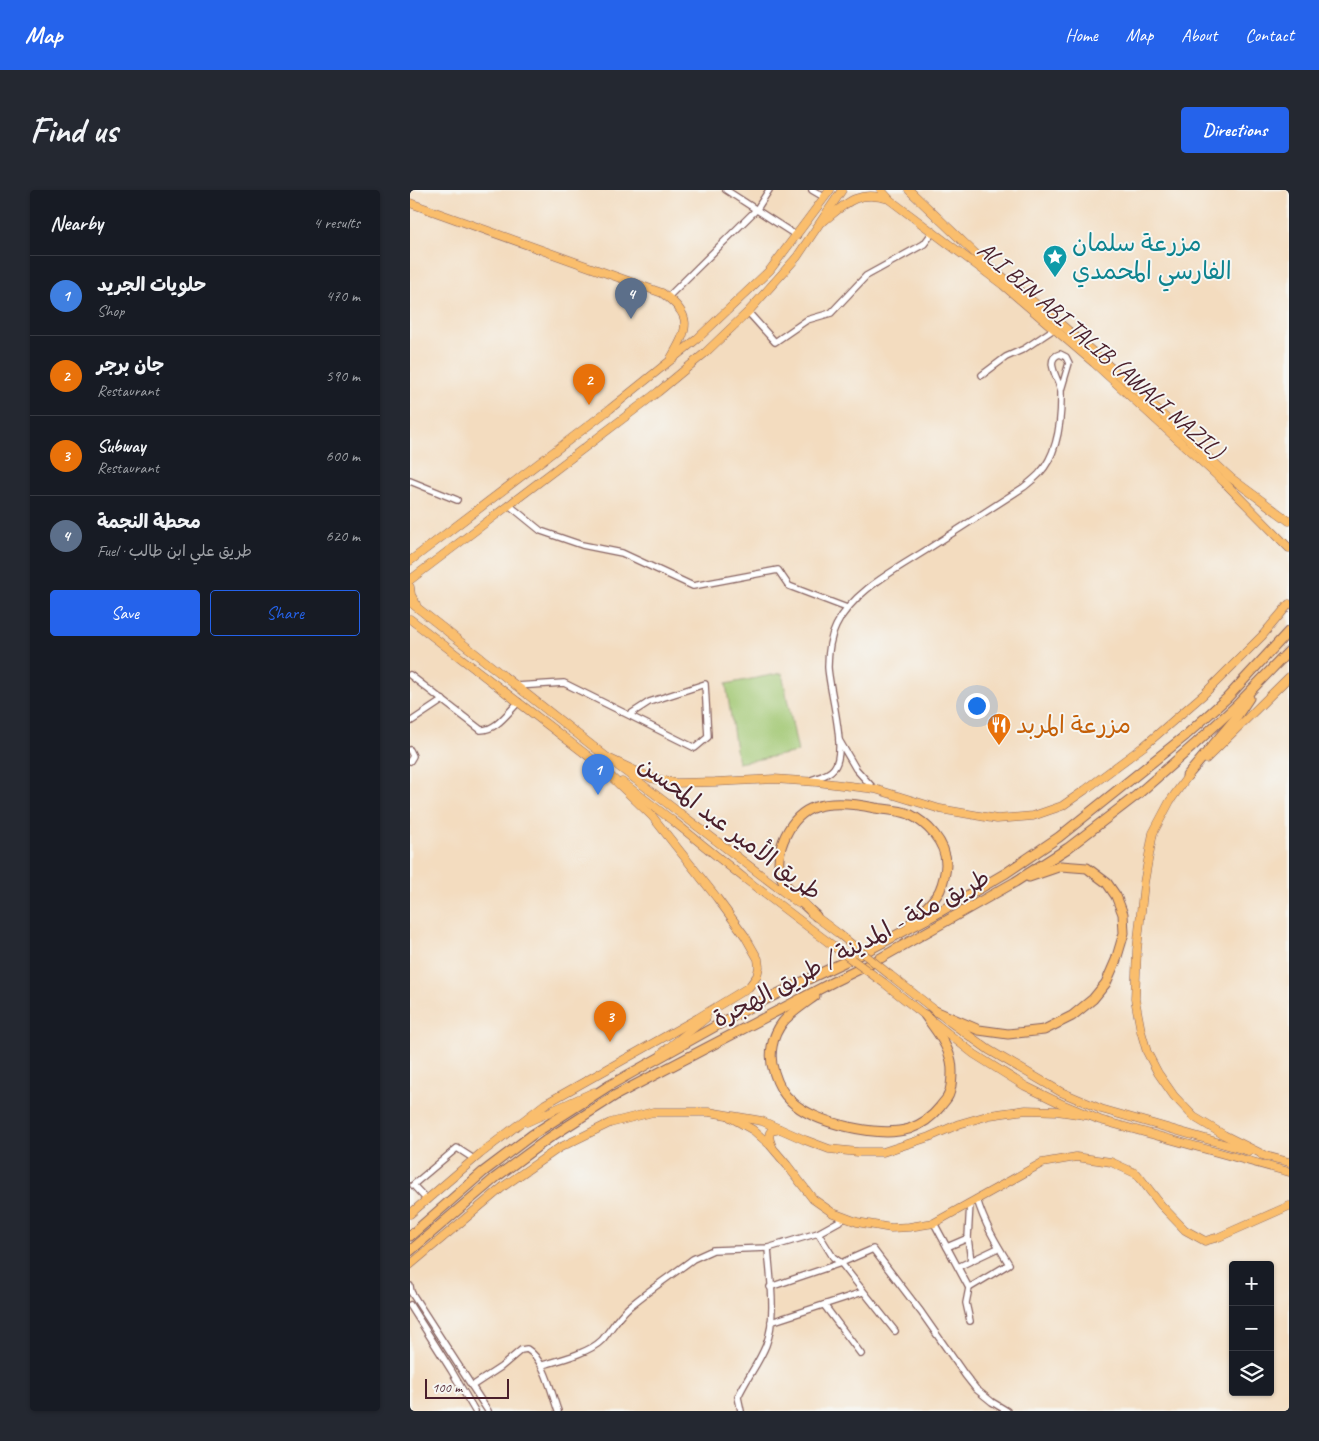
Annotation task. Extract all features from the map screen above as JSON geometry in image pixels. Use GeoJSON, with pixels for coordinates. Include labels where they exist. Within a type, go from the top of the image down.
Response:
{"type":"FeatureCollection","features":[{"type":"Feature","properties":{"kind":"highway","name":"طريق مكة - المدينة / طريق الهجرة"},"geometry":{"type":"LineString","coordinates":[[410,1236],[483,1172],[532,1136],[610,1085],[752,1006],[863,953],[900,933],[1006,872],[1059,837],[1185,736],[1227,698],[1289,632]]}},
{"type":"Feature","properties":{"kind":"highway","name":"طريق مكة - المدينة / طريق الهجرة"},"geometry":{"type":"LineString","coordinates":[[410,1251],[495,1178],[557,1132],[616,1095],[872,963],[1015,882],[1068,848],[1137,795],[1194,745],[1289,651]]}},
{"type":"Feature","properties":{"kind":"highway"},"geometry":{"type":"LineString","coordinates":[[1187,776],[1235,719],[1262,679]]}},
{"type":"Feature","properties":{"kind":"highway"},"geometry":{"type":"LineString","coordinates":[[816,916],[790,890],[781,877],[780,847],[788,830],[800,816],[813,808],[828,804],[856,804],[907,814],[922,822],[938,838],[946,864],[940,891],[900,933]]}},
{"type":"Feature","properties":{"kind":"highway"},"geometry":{"type":"LineString","coordinates":[[936,1011],[979,1030],[1008,1034],[1044,1030],[1072,1016],[1093,999],[1106,983],[1116,960],[1124,933],[1123,914],[1116,896],[1107,883],[1087,868],[1061,866],[1015,882]]}},
{"type":"Feature","properties":{"kind":"highway"},"geometry":{"type":"LineString","coordinates":[[833,982],[783,1020],[774,1037],[770,1057],[776,1079],[790,1101],[807,1113],[848,1128],[883,1132],[908,1129],[924,1122],[937,1111],[948,1097],[951,1081],[951,1062],[943,1041],[925,1015]]}},
{"type":"Feature","properties":{"kind":"main road"},"geometry":{"type":"LineString","coordinates":[[410,560],[697,340],[770,270],[830,190]]}},
{"type":"Feature","properties":{"kind":"main road"},"geometry":{"type":"LineString","coordinates":[[410,581],[658,392],[705,353],[748,312],[797,257],[842,190]]}},
{"type":"Feature","properties":{"kind":"main road","name":"ALI BIN ABI TALIB (AWALI NAZIL)"},"geometry":{"type":"LineString","coordinates":[[881,190],[890,200],[1003,285],[1128,393],[1224,482],[1289,548]]}},
{"type":"Feature","properties":{"kind":"main road","name":"ALI BIN ABI TALIB (AWALI NAZIL)"},"geometry":{"type":"LineString","coordinates":[[909,190],[981,259],[1109,366],[1231,478],[1289,521]]}},
{"type":"Feature","properties":{"kind":"main road"},"geometry":{"type":"LineString","coordinates":[[821,223],[856,198],[873,195],[890,200]]}},
{"type":"Feature","properties":{"kind":"main road"},"geometry":{"type":"LineString","coordinates":[[410,203],[662,293],[675,302],[683,314],[685,328],[680,343],[668,364]]}},
{"type":"Feature","properties":{"kind":"main road"},"geometry":{"type":"LineString","coordinates":[[410,587],[411,595],[418,608]]}},
{"type":"Feature","properties":{"kind":"main road","name":"طريق الأمير عبد المحسن"},"geometry":{"type":"LineString","coordinates":[[410,602],[606,757],[989,1050],[1061,1092],[1101,1109],[1266,1156]]}},
{"type":"Feature","properties":{"kind":"main road"},"geometry":{"type":"LineString","coordinates":[[606,757],[652,778],[675,783],[774,779],[809,781],[875,789],[940,809],[997,819],[1033,816],[1062,806],[1144,746],[1203,695],[1262,636],[1289,604]]}},
{"type":"Feature","properties":{"kind":"main road","name":"طريق الأمير عبد المحسن"},"geometry":{"type":"LineString","coordinates":[[410,619],[601,767],[629,786],[744,878],[884,983],[974,1054],[1024,1086],[1091,1116]]}},
{"type":"Feature","properties":{"kind":"main road"},"geometry":{"type":"LineString","coordinates":[[1289,677],[1187,776],[1170,801],[1153,833],[1144,883],[1137,950],[1135,999],[1140,1031],[1147,1052],[1158,1073],[1174,1096],[1194,1117],[1224,1135],[1266,1156],[1289,1162]]}},
{"type":"Feature","properties":{"kind":"main road"},"geometry":{"type":"LineString","coordinates":[[410,1214],[474,1159],[545,1104],[749,987],[757,976],[759,967],[756,954],[717,898],[652,816],[601,767]]}},
{"type":"Feature","properties":{"kind":"main road"},"geometry":{"type":"LineString","coordinates":[[650,1062],[729,999]]}},
{"type":"Feature","properties":{"kind":"main road"},"geometry":{"type":"LineString","coordinates":[[514,1127],[610,1085]]}},
{"type":"Feature","properties":{"kind":"main road"},"geometry":{"type":"LineString","coordinates":[[411,1264],[504,1186],[559,1148],[610,1123],[653,1112],[708,1112],[762,1121],[828,1149],[883,1152],[929,1138],[959,1124],[990,1115],[1026,1110],[1057,1111],[1091,1116],[1289,1172]]}},
{"type":"Feature","properties":{"kind":"main road"},"geometry":{"type":"LineString","coordinates":[[726,1115],[753,1130],[772,1148],[813,1199],[833,1213],[856,1222],[891,1228],[934,1223],[1042,1163],[1076,1157],[1111,1162],[1137,1174],[1161,1205],[1186,1230],[1205,1241],[1219,1237],[1289,1206]]}},
{"type":"Feature","properties":{"kind":"main road"},"geometry":{"type":"LineString","coordinates":[[772,1148],[769,1134],[771,1131],[781,1129]]}},
{"type":"Feature","properties":{"kind":"street"},"geometry":{"type":"LineString","coordinates":[[726,190],[797,236]]}},
{"type":"Feature","properties":{"kind":"street"},"geometry":{"type":"LineString","coordinates":[[668,298],[757,209],[769,190]]}},
{"type":"Feature","properties":{"kind":"street"},"geometry":{"type":"LineString","coordinates":[[812,190],[824,197]]}},
{"type":"Feature","properties":{"kind":"street"},"geometry":{"type":"LineString","coordinates":[[748,312],[775,342],[807,320],[831,313],[866,276],[924,244],[933,232]]}},
{"type":"Feature","properties":{"kind":"street"},"geometry":{"type":"LineString","coordinates":[[982,375],[1006,357],[1024,349],[1054,329]]}},
{"type":"Feature","properties":{"kind":"street","name":"ALI BIN ABI TALIB (AWALI NAZIL)"},"geometry":{"type":"LineString","coordinates":[[840,740],[828,667],[830,646],[836,626],[847,608],[870,587],[1024,487],[1039,474],[1049,460],[1057,436],[1061,390],[1069,363],[1066,356],[1060,354],[1054,357],[1052,364],[1061,390]]}},
{"type":"Feature","properties":{"kind":"street"},"geometry":{"type":"LineString","coordinates":[[410,481],[457,500]]}},
{"type":"Feature","properties":{"kind":"street"},"geometry":{"type":"LineString","coordinates":[[510,505],[541,531],[582,545],[622,553],[693,586],[778,570],[789,586],[847,608]]}},
{"type":"Feature","properties":{"kind":"street"},"geometry":{"type":"LineString","coordinates":[[410,676],[482,730],[496,725],[518,702]]}},
{"type":"Feature","properties":{"kind":"street"},"geometry":{"type":"LineString","coordinates":[[516,686],[564,683],[628,715],[695,748],[708,737],[705,684],[648,702],[628,715]]}},
{"type":"Feature","properties":{"kind":"street"},"geometry":{"type":"LineString","coordinates":[[410,722],[443,700]]}},
{"type":"Feature","properties":{"kind":"street"},"geometry":{"type":"LineString","coordinates":[[840,740],[856,769],[875,789]]}},
{"type":"Feature","properties":{"kind":"street"},"geometry":{"type":"LineString","coordinates":[[809,781],[829,773],[835,767],[840,740]]}},
{"type":"Feature","properties":{"kind":"street"},"geometry":{"type":"LineString","coordinates":[[410,750],[413,756],[410,761]]}},
{"type":"Feature","properties":{"kind":"street"},"geometry":{"type":"LineString","coordinates":[[427,1200],[414,1185],[457,1148],[474,1159]]}},
{"type":"Feature","properties":{"kind":"street"},"geometry":{"type":"LineString","coordinates":[[971,1261],[968,1238],[973,1201]]}},
{"type":"Feature","properties":{"kind":"street"},"geometry":{"type":"LineString","coordinates":[[969,1288],[1008,1265],[973,1201]]}},
{"type":"Feature","properties":{"kind":"street"},"geometry":{"type":"LineString","coordinates":[[542,1365],[590,1348],[600,1341],[628,1308],[693,1259],[705,1253],[719,1249],[768,1248],[818,1233],[845,1218]]}},
{"type":"Feature","properties":{"kind":"street"},"geometry":{"type":"LineString","coordinates":[[934,1223],[969,1288],[966,1303],[970,1321]]}},
{"type":"Feature","properties":{"kind":"street"},"geometry":{"type":"LineString","coordinates":[[818,1233],[833,1257],[841,1263],[896,1331]]}},
{"type":"Feature","properties":{"kind":"street"},"geometry":{"type":"LineString","coordinates":[[947,1247],[968,1238]]}},
{"type":"Feature","properties":{"kind":"street"},"geometry":{"type":"LineString","coordinates":[[741,1411],[738,1397],[765,1347],[770,1330],[768,1248]]}},
{"type":"Feature","properties":{"kind":"street"},"geometry":{"type":"LineString","coordinates":[[958,1267],[998,1248]]}},
{"type":"Feature","properties":{"kind":"street"},"geometry":{"type":"LineString","coordinates":[[770,1287],[841,1263],[873,1249],[976,1389],[1007,1411]]}},
{"type":"Feature","properties":{"kind":"street"},"geometry":{"type":"LineString","coordinates":[[410,1271],[411,1264]]}},
{"type":"Feature","properties":{"kind":"street"},"geometry":{"type":"LineString","coordinates":[[410,1286],[411,1292],[488,1411]]}},
{"type":"Feature","properties":{"kind":"street"},"geometry":{"type":"LineString","coordinates":[[771,1322],[863,1292]]}},
{"type":"Feature","properties":{"kind":"street"},"geometry":{"type":"LineString","coordinates":[[410,1305],[475,1411]]}},
{"type":"Feature","properties":{"kind":"street"},"geometry":{"type":"LineString","coordinates":[[824,1305],[861,1354]]}},
{"type":"Feature","properties":{"kind":"street"},"geometry":{"type":"LineString","coordinates":[[472,1386],[521,1350],[527,1348],[542,1365],[558,1411]]}},
{"type":"Feature","properties":{"kind":"street"},"geometry":{"type":"LineString","coordinates":[[451,1370],[459,1365]]}},
{"type":"Feature","properties":{"kind":"green space"},"geometry":{"type":"Polygon","coordinates":[[[782,673],[798,752],[738,763],[726,684],[782,673]]]}},
{"type":"Feature","properties":{"kind":"place","name":"مزرعة سلمان الفارسي المحمدي"},"geometry":{"type":"Point","coordinates":[1055,278]}},
{"type":"Feature","properties":{"kind":"place","name":"محطة النجمة"},"geometry":{"type":"Point","coordinates":[631,319]}},
{"type":"Feature","properties":{"kind":"place","name":"جان برجر"},"geometry":{"type":"Point","coordinates":[589,405]}},
{"type":"Feature","properties":{"kind":"place","name":"مزرعة المربد"},"geometry":{"type":"Point","coordinates":[999,746]}},
{"type":"Feature","properties":{"kind":"place","name":"حلويات الجريد"},"geometry":{"type":"Point","coordinates":[598,795]}},
{"type":"Feature","properties":{"kind":"place","name":"Subway"},"geometry":{"type":"Point","coordinates":[610,1042]}}]}
